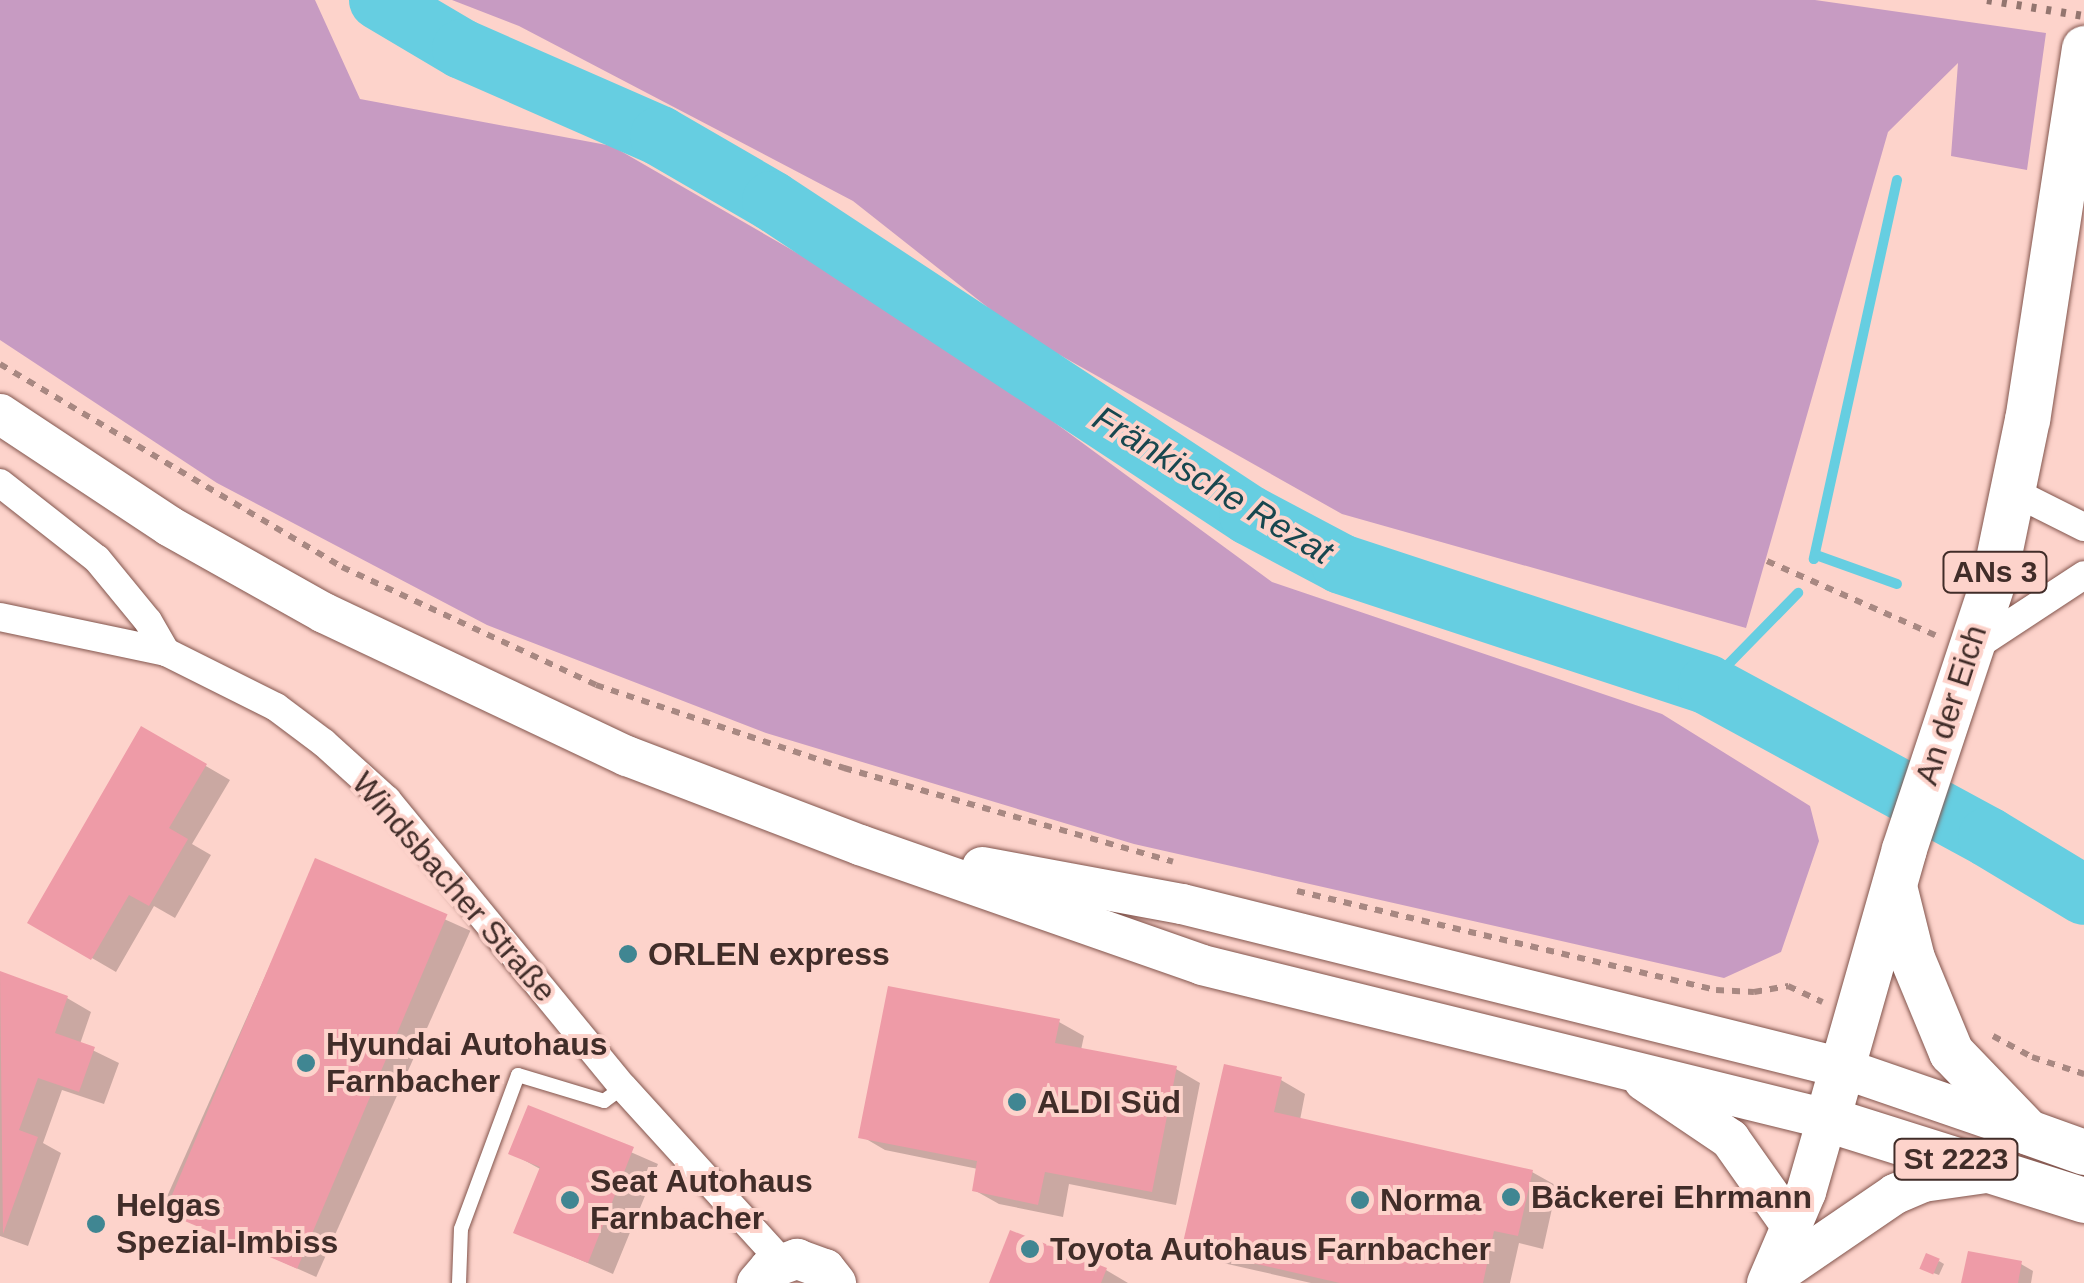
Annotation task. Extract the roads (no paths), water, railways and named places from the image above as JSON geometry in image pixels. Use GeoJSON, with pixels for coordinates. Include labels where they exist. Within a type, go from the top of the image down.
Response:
{"type":"FeatureCollection","features":[{"type":"Feature","properties":{"kind":"main road","name":"An der Eich"},"geometry":{"type":"LineString","coordinates":[[1827,1119],[1932,758],[1994,578],[2014,492],[2084,48]]}},
{"type":"Feature","properties":{"kind":"main road","name":"St 2223"},"geometry":{"type":"LineString","coordinates":[[0,414],[169,526],[371,638],[627,756],[860,845],[1202,965],[1827,1119],[2084,1200]]}},
{"type":"Feature","properties":{"kind":"main road","name":"St 2223"},"geometry":{"type":"LineString","coordinates":[[860,845],[1182,904],[1842,1068],[2028,1132]]}},
{"type":"Feature","properties":{"kind":"main road"},"geometry":{"type":"LineString","coordinates":[[1899,868],[1912,958],[1951,1052],[2028,1132],[2084,1152]]}},
{"type":"Feature","properties":{"kind":"main road"},"geometry":{"type":"LineString","coordinates":[[1622,1066],[1730,1139],[1792,1227]]}},
{"type":"Feature","properties":{"kind":"main road"},"geometry":{"type":"LineString","coordinates":[[1768,1282],[1792,1227],[1827,1119]]}},
{"type":"Feature","properties":{"kind":"main road"},"geometry":{"type":"LineString","coordinates":[[1768,1282],[1885,1199],[1923,1182],[1993,1172]]}},
{"type":"Feature","properties":{"kind":"main road"},"geometry":{"type":"LineString","coordinates":[[769,1272],[812,1262],[836,1283]]}},
{"type":"Feature","properties":{"kind":"street"},"geometry":{"type":"LineString","coordinates":[[0,483],[97,559],[148,620],[166,652]]}},
{"type":"Feature","properties":{"kind":"street"},"geometry":{"type":"LineString","coordinates":[[2014,492],[2084,527]]}},
{"type":"Feature","properties":{"kind":"street"},"geometry":{"type":"LineString","coordinates":[[1969,650],[2084,576]]}},
{"type":"Feature","properties":{"kind":"street","name":"Windsbacher Straße"},"geometry":{"type":"LineString","coordinates":[[0,618],[166,652],[276,707],[386,800],[623,1087],[769,1272]]}},
{"type":"Feature","properties":{"kind":"lane"},"geometry":{"type":"LineString","coordinates":[[458,1283],[461,1229],[518,1075],[604,1101],[623,1087]]}},
{"type":"Feature","properties":{"kind":"waterway","name":"Fränkische Rezat"},"geometry":{"type":"LineString","coordinates":[[379,0],[462,49],[660,136],[772,201],[1249,515],[1341,564],[1708,685],[1988,837],[2084,895]]}},
{"type":"Feature","properties":{"kind":"waterway"},"geometry":{"type":"LineString","coordinates":[[1897,180],[1814,559],[1816,555],[1897,584]]}},
{"type":"Feature","properties":{"kind":"waterway"},"geometry":{"type":"LineString","coordinates":[[1708,685],[1798,593]]}},
{"type":"Feature","properties":{"kind":"railway"},"geometry":{"type":"LineString","coordinates":[[1987,0],[2084,16]]}},
{"type":"Feature","properties":{"kind":"place","name":"ORLEN express"},"geometry":{"type":"Point","coordinates":[628,954]}},
{"type":"Feature","properties":{"kind":"place","name":"Hyundai Autohaus Farnbacher"},"geometry":{"type":"Point","coordinates":[306,1063]}},
{"type":"Feature","properties":{"kind":"place","name":"ALDI Süd"},"geometry":{"type":"Point","coordinates":[1017,1102]}},
{"type":"Feature","properties":{"kind":"place","name":"Bäckerei Ehrmann"},"geometry":{"type":"Point","coordinates":[1511,1197]}},
{"type":"Feature","properties":{"kind":"place","name":"Seat Autohaus Farnbacher"},"geometry":{"type":"Point","coordinates":[570,1200]}},
{"type":"Feature","properties":{"kind":"place","name":"Norma"},"geometry":{"type":"Point","coordinates":[1360,1200]}},
{"type":"Feature","properties":{"kind":"place","name":"Helgas Spezial-Imbiss"},"geometry":{"type":"Point","coordinates":[96,1224]}},
{"type":"Feature","properties":{"kind":"place","name":"Toyota Autohaus Farnbacher"},"geometry":{"type":"Point","coordinates":[1030,1249]}}]}
